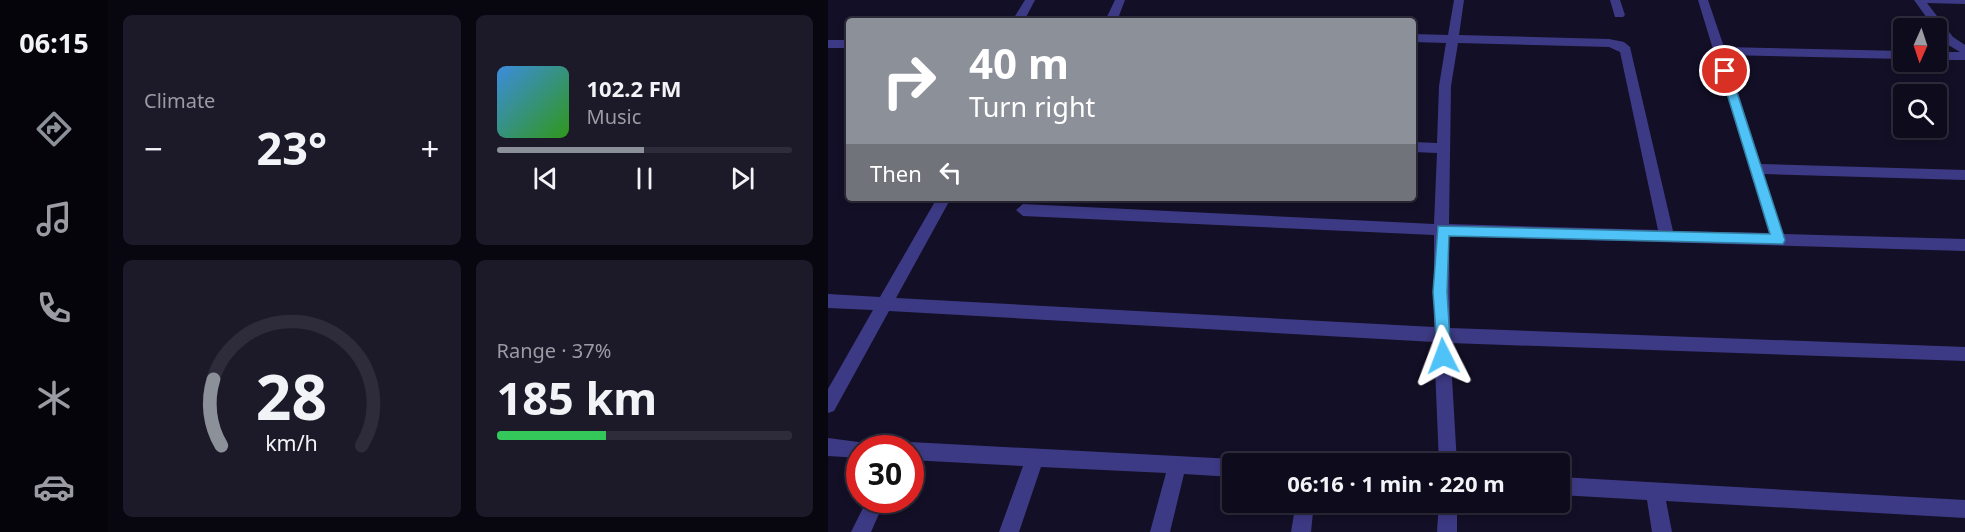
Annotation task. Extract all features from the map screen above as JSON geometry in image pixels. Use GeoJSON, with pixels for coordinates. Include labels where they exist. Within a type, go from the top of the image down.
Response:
{"type":"FeatureCollection","features":[{"type":"Feature","properties":{"kind":"street"},"geometry":{"type":"LineString","coordinates":[[1019,18],[1030,0]]}},
{"type":"Feature","properties":{"kind":"street"},"geometry":{"type":"LineString","coordinates":[[1112,18],[1120,0]]}},
{"type":"Feature","properties":{"kind":"street"},"geometry":{"type":"LineString","coordinates":[[1447,453],[1440,292],[1445,86],[1459,0]]}},
{"type":"Feature","properties":{"kind":"street"},"geometry":{"type":"LineString","coordinates":[[1615,0],[1619,15]]}},
{"type":"Feature","properties":{"kind":"street"},"geometry":{"type":"LineString","coordinates":[[1703,0],[1778,240]]}},
{"type":"Feature","properties":{"kind":"street"},"geometry":{"type":"LineString","coordinates":[[1919,0],[1949,40],[1965,50]]}},
{"type":"Feature","properties":{"kind":"street"},"geometry":{"type":"LineString","coordinates":[[1929,0],[1965,1]]}},
{"type":"Feature","properties":{"kind":"street"},"geometry":{"type":"LineString","coordinates":[[1416,38],[1620,45],[1626,50],[1667,237]]}},
{"type":"Feature","properties":{"kind":"street"},"geometry":{"type":"LineString","coordinates":[[828,44],[846,45]]}},
{"type":"Feature","properties":{"kind":"street"},"geometry":{"type":"LineString","coordinates":[[1719,51],[1893,55]]}},
{"type":"Feature","properties":{"kind":"street"},"geometry":{"type":"LineString","coordinates":[[1947,56],[1965,56]]}},
{"type":"Feature","properties":{"kind":"street"},"geometry":{"type":"LineString","coordinates":[[1416,147],[1444,148]]}},
{"type":"Feature","properties":{"kind":"street"},"geometry":{"type":"LineString","coordinates":[[1757,169],[1965,175]]}},
{"type":"Feature","properties":{"kind":"street"},"geometry":{"type":"LineString","coordinates":[[828,405],[942,201]]}},
{"type":"Feature","properties":{"kind":"street"},"geometry":{"type":"LineString","coordinates":[[1023,210],[1067,205],[1443,230],[1965,246]]}},
{"type":"Feature","properties":{"kind":"street"},"geometry":{"type":"LineString","coordinates":[[828,301],[885,306],[1442,335],[1965,354]]}},
{"type":"Feature","properties":{"kind":"street"},"geometry":{"type":"LineString","coordinates":[[828,447],[846,448]]}},
{"type":"Feature","properties":{"kind":"street"},"geometry":{"type":"LineString","coordinates":[[924,452],[1222,467]]}},
{"type":"Feature","properties":{"kind":"street"},"geometry":{"type":"LineString","coordinates":[[1009,532],[1035,457]]}},
{"type":"Feature","properties":{"kind":"street"},"geometry":{"type":"LineString","coordinates":[[1160,532],[1177,465]]}},
{"type":"Feature","properties":{"kind":"street"},"geometry":{"type":"LineString","coordinates":[[1570,487],[1965,509]]}},
{"type":"Feature","properties":{"kind":"street"},"geometry":{"type":"LineString","coordinates":[[1655,492],[1662,532]]}},
{"type":"Feature","properties":{"kind":"street"},"geometry":{"type":"LineString","coordinates":[[861,532],[870,513]]}},
{"type":"Feature","properties":{"kind":"street"},"geometry":{"type":"LineString","coordinates":[[1301,532],[1304,513]]}},
{"type":"Feature","properties":{"kind":"street"},"geometry":{"type":"LineString","coordinates":[[1447,532],[1448,513]]}},
{"type":"Feature","properties":{"kind":"route"},"geometry":{"type":"LineString","coordinates":[[1443,356],[1440,292],[1443,230],[1778,240],[1725,71]]}}]}
